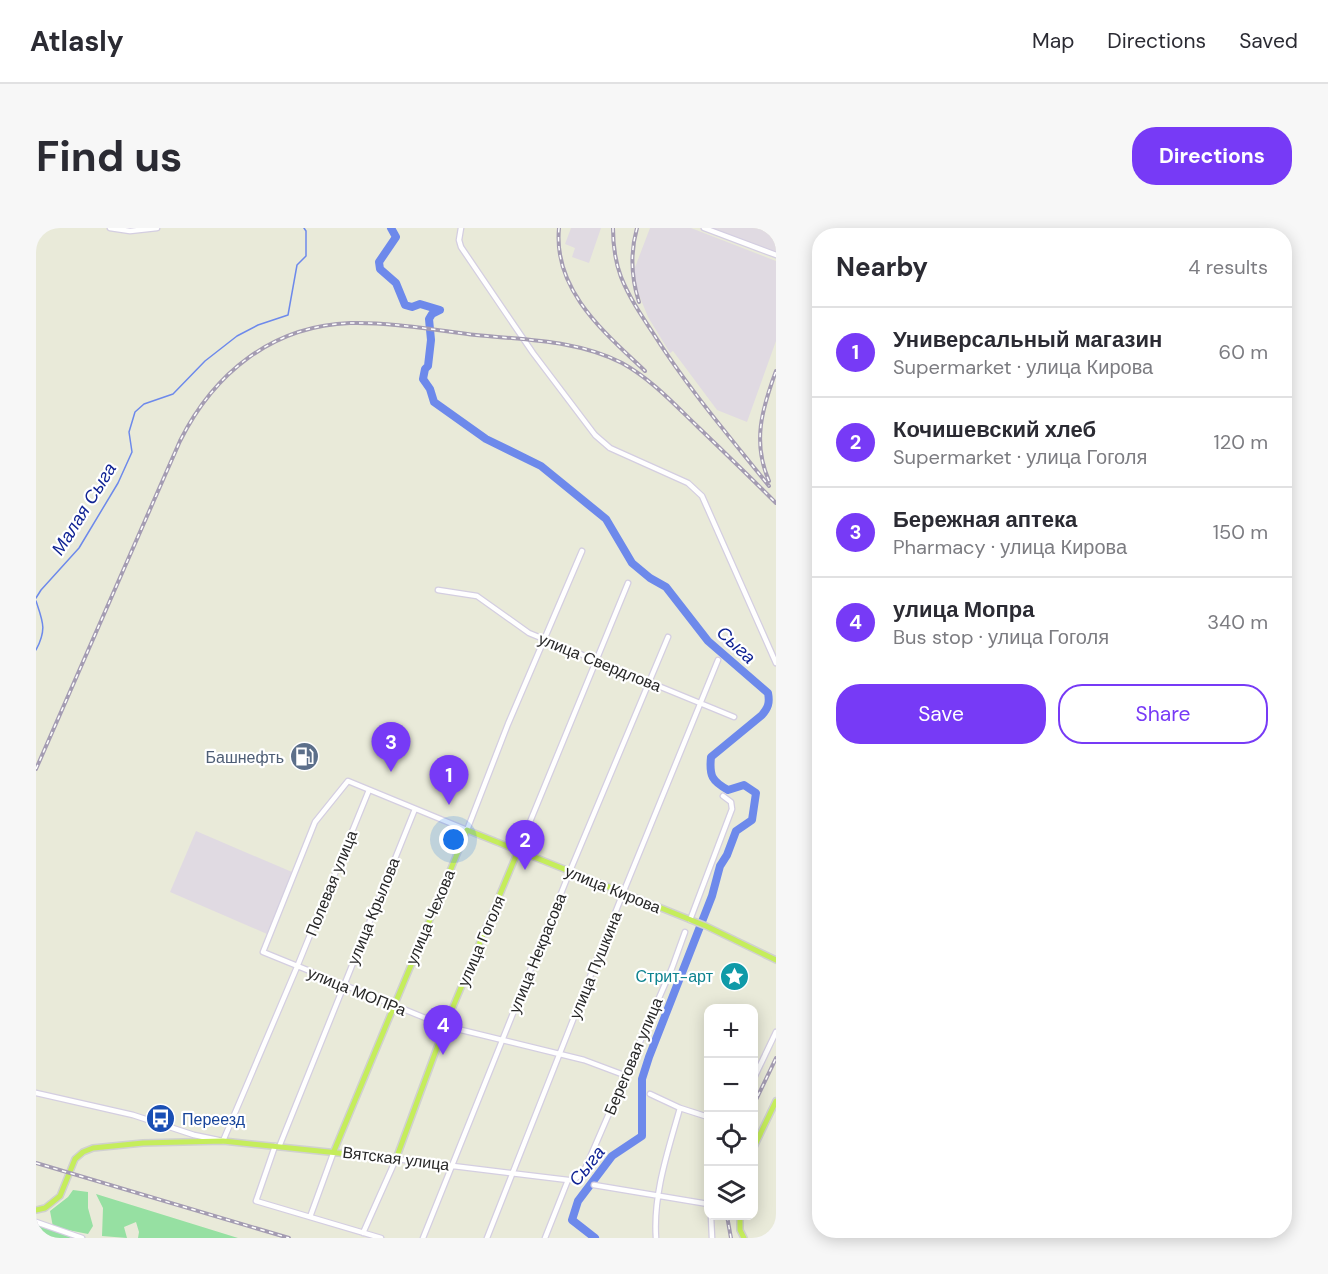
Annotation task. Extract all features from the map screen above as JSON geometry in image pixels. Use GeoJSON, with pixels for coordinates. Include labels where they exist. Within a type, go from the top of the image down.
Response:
{"type":"FeatureCollection","features":[{"type":"Feature","properties":{"kind":"main road","name":"улица Кирова"},"geometry":{"type":"LineString","coordinates":[[467,830],[706,926],[776,960]]}},
{"type":"Feature","properties":{"kind":"main road","name":"улица Чехова"},"geometry":{"type":"LineString","coordinates":[[334,1151],[467,830]]}},
{"type":"Feature","properties":{"kind":"main road","name":"улица Гоголя"},"geometry":{"type":"LineString","coordinates":[[396,1159],[445,1026],[518,851]]}},
{"type":"Feature","properties":{"kind":"main road"},"geometry":{"type":"LineString","coordinates":[[758,1137],[776,1101]]}},
{"type":"Feature","properties":{"kind":"main road","name":"Вятская улица"},"geometry":{"type":"LineString","coordinates":[[36,1210],[45,1208],[60,1196],[75,1160],[89,1149],[143,1143],[223,1141],[396,1159]]}},
{"type":"Feature","properties":{"kind":"main road"},"geometry":{"type":"LineString","coordinates":[[740,1220],[740,1230],[744,1238]]}},
{"type":"Feature","properties":{"kind":"street"},"geometry":{"type":"LineString","coordinates":[[110,228],[130,231],[157,228]]}},
{"type":"Feature","properties":{"kind":"street"},"geometry":{"type":"LineString","coordinates":[[461,228],[459,240],[461,247],[533,353],[595,435],[610,448],[688,483],[702,496],[776,663]]}},
{"type":"Feature","properties":{"kind":"street"},"geometry":{"type":"LineString","coordinates":[[704,228],[776,255]]}},
{"type":"Feature","properties":{"kind":"street","name":"улица Чехова"},"geometry":{"type":"LineString","coordinates":[[467,830],[508,724],[546,640],[582,551]]}},
{"type":"Feature","properties":{"kind":"street","name":"улица Гоголя"},"geometry":{"type":"LineString","coordinates":[[518,851],[628,583]]}},
{"type":"Feature","properties":{"kind":"street","name":"улица Свердлова"},"geometry":{"type":"LineString","coordinates":[[438,590],[477,596],[529,633],[734,717]]}},
{"type":"Feature","properties":{"kind":"street","name":"улица Некрасова"},"geometry":{"type":"LineString","coordinates":[[423,1238],[570,871],[668,637]]}},
{"type":"Feature","properties":{"kind":"street","name":"улица Пушкина"},"geometry":{"type":"LineString","coordinates":[[487,1238],[718,660]]}},
{"type":"Feature","properties":{"kind":"street","name":"улица Кирова"},"geometry":{"type":"LineString","coordinates":[[263,952],[315,822],[348,781],[467,830]]}},
{"type":"Feature","properties":{"kind":"street","name":"Полевая улица"},"geometry":{"type":"LineString","coordinates":[[223,1141],[369,790]]}},
{"type":"Feature","properties":{"kind":"street"},"geometry":{"type":"LineString","coordinates":[[690,920],[732,808],[731,802],[723,796]]}},
{"type":"Feature","properties":{"kind":"street","name":"улица Крылова"},"geometry":{"type":"LineString","coordinates":[[310,1217],[256,1201],[415,809]]}},
{"type":"Feature","properties":{"kind":"street","name":"Береговая улица"},"geometry":{"type":"LineString","coordinates":[[545,1238],[568,1180],[578,1177],[585,1169],[672,968],[685,932]]}},
{"type":"Feature","properties":{"kind":"street","name":"улица МОПРа"},"geometry":{"type":"LineString","coordinates":[[263,952],[445,1026],[560,1053],[624,1075]]}},
{"type":"Feature","properties":{"kind":"street"},"geometry":{"type":"LineString","coordinates":[[758,1068],[776,1032]]}},
{"type":"Feature","properties":{"kind":"street"},"geometry":{"type":"LineString","coordinates":[[36,1093],[133,1115],[194,1135],[223,1141]]}},
{"type":"Feature","properties":{"kind":"street"},"geometry":{"type":"LineString","coordinates":[[650,1094],[704,1116]]}},
{"type":"Feature","properties":{"kind":"street"},"geometry":{"type":"LineString","coordinates":[[656,1238],[658,1195],[680,1108]]}},
{"type":"Feature","properties":{"kind":"street","name":"улица Чехова"},"geometry":{"type":"LineString","coordinates":[[310,1217],[334,1151]]}},
{"type":"Feature","properties":{"kind":"street","name":"улица Гоголя"},"geometry":{"type":"LineString","coordinates":[[363,1233],[396,1159]]}},
{"type":"Feature","properties":{"kind":"street","name":"Вятская улица"},"geometry":{"type":"LineString","coordinates":[[396,1159],[568,1180]]}},
{"type":"Feature","properties":{"kind":"street"},"geometry":{"type":"LineString","coordinates":[[594,1185],[704,1203]]}},
{"type":"Feature","properties":{"kind":"street"},"geometry":{"type":"LineString","coordinates":[[310,1217],[381,1238]]}},
{"type":"Feature","properties":{"kind":"street"},"geometry":{"type":"LineString","coordinates":[[711,1220],[712,1238]]}},
{"type":"Feature","properties":{"kind":"street"},"geometry":{"type":"LineString","coordinates":[[36,1222],[82,1238]]}},
{"type":"Feature","properties":{"kind":"shaded area"},"geometry":{"type":"Polygon","coordinates":[[[571,228],[601,228],[589,263],[572,257],[575,248],[565,244],[571,228]]]}},
{"type":"Feature","properties":{"kind":"shaded area"},"geometry":{"type":"Polygon","coordinates":[[[650,228],[691,228],[776,261],[776,341],[747,422],[717,410],[673,351],[670,353],[648,317],[637,290],[634,270],[650,228]]]}},
{"type":"Feature","properties":{"kind":"shaded area"},"geometry":{"type":"Polygon","coordinates":[[[711,228],[776,228],[776,252],[711,228]]]}},
{"type":"Feature","properties":{"kind":"shaded area"},"geometry":{"type":"Polygon","coordinates":[[[196,831],[292,872],[267,934],[170,892],[196,831]]]}},
{"type":"Feature","properties":{"kind":"green space"},"geometry":{"type":"Polygon","coordinates":[[[73,1190],[88,1192],[88,1208],[93,1226],[88,1234],[53,1227],[50,1211],[73,1190]]]}},
{"type":"Feature","properties":{"kind":"green space"},"geometry":{"type":"Polygon","coordinates":[[[96,1194],[238,1238],[138,1238],[136,1222],[124,1227],[127,1238],[102,1236],[103,1208],[96,1194]]]}},
{"type":"Feature","properties":{"kind":"green space"},"geometry":{"type":"Polygon","coordinates":[[[36,1225],[61,1232],[71,1238],[36,1238],[36,1225]]]}},
{"type":"Feature","properties":{"kind":"waterway","name":"Малая Сыга"},"geometry":{"type":"LineString","coordinates":[[36,598],[79,548],[118,483],[132,452],[129,432],[135,412],[144,404],[173,394],[205,361],[237,336],[258,325],[288,315],[297,265],[306,256],[304,228]]}},
{"type":"Feature","properties":{"kind":"waterway","name":"Сыга"},"geometry":{"type":"LineString","coordinates":[[391,228],[396,237],[379,262],[380,269],[396,283],[405,305],[412,307],[420,304],[440,310],[432,314],[429,319],[431,340],[428,366],[423,379],[430,389],[434,402],[486,439],[541,466],[606,519],[632,563],[650,578],[666,587],[708,641],[768,693],[768,705],[762,715],[711,757],[711,773],[718,784],[728,790],[744,785],[756,793],[752,820],[736,831],[720,866],[712,896],[649,1057],[642,1079],[642,1136],[612,1156],[578,1201],[572,1220],[595,1238]]}},
{"type":"Feature","properties":{"kind":"waterway","name":"Малая Сыга"},"geometry":{"type":"LineString","coordinates":[[36,601],[43,626],[42,636],[36,650]]}},
{"type":"Feature","properties":{"kind":"railway"},"geometry":{"type":"LineString","coordinates":[[559,228],[559,250],[564,271],[573,290],[598,325],[645,371]]}},
{"type":"Feature","properties":{"kind":"railway"},"geometry":{"type":"LineString","coordinates":[[613,228],[619,271],[636,306],[694,392],[769,486]]}},
{"type":"Feature","properties":{"kind":"railway"},"geometry":{"type":"LineString","coordinates":[[637,228],[632,265],[639,302]]}},
{"type":"Feature","properties":{"kind":"railway"},"geometry":{"type":"LineString","coordinates":[[36,769],[180,441],[194,417],[210,394],[248,358],[295,333],[322,326],[350,323],[381,324],[551,342],[605,355],[633,369],[652,384],[776,503]]}},
{"type":"Feature","properties":{"kind":"railway"},"geometry":{"type":"LineString","coordinates":[[769,481],[764,467],[760,439],[763,412],[776,371]]}},
{"type":"Feature","properties":{"kind":"railway"},"geometry":{"type":"LineString","coordinates":[[758,1096],[776,1058]]}},
{"type":"Feature","properties":{"kind":"railway"},"geometry":{"type":"LineString","coordinates":[[36,1163],[289,1238]]}},
{"type":"Feature","properties":{"kind":"railway"},"geometry":{"type":"LineString","coordinates":[[728,1220],[731,1238]]}},
{"type":"Feature","properties":{"kind":"place","name":"Башнефть"},"geometry":{"type":"Point","coordinates":[305,757]}},
{"type":"Feature","properties":{"kind":"place","name":"Бережная аптека"},"geometry":{"type":"Point","coordinates":[391,772]}},
{"type":"Feature","properties":{"kind":"place","name":"Универсальный магазин"},"geometry":{"type":"Point","coordinates":[449,805]}},
{"type":"Feature","properties":{"kind":"place","name":"Кочишевский хлеб"},"geometry":{"type":"Point","coordinates":[525,870]}},
{"type":"Feature","properties":{"kind":"place","name":"Стрит-арт"},"geometry":{"type":"Point","coordinates":[734,976]}},
{"type":"Feature","properties":{"kind":"place","name":"улица Мопра"},"geometry":{"type":"Point","coordinates":[443,1055]}},
{"type":"Feature","properties":{"kind":"place","name":"Переезд"},"geometry":{"type":"Point","coordinates":[161,1119]}}]}
